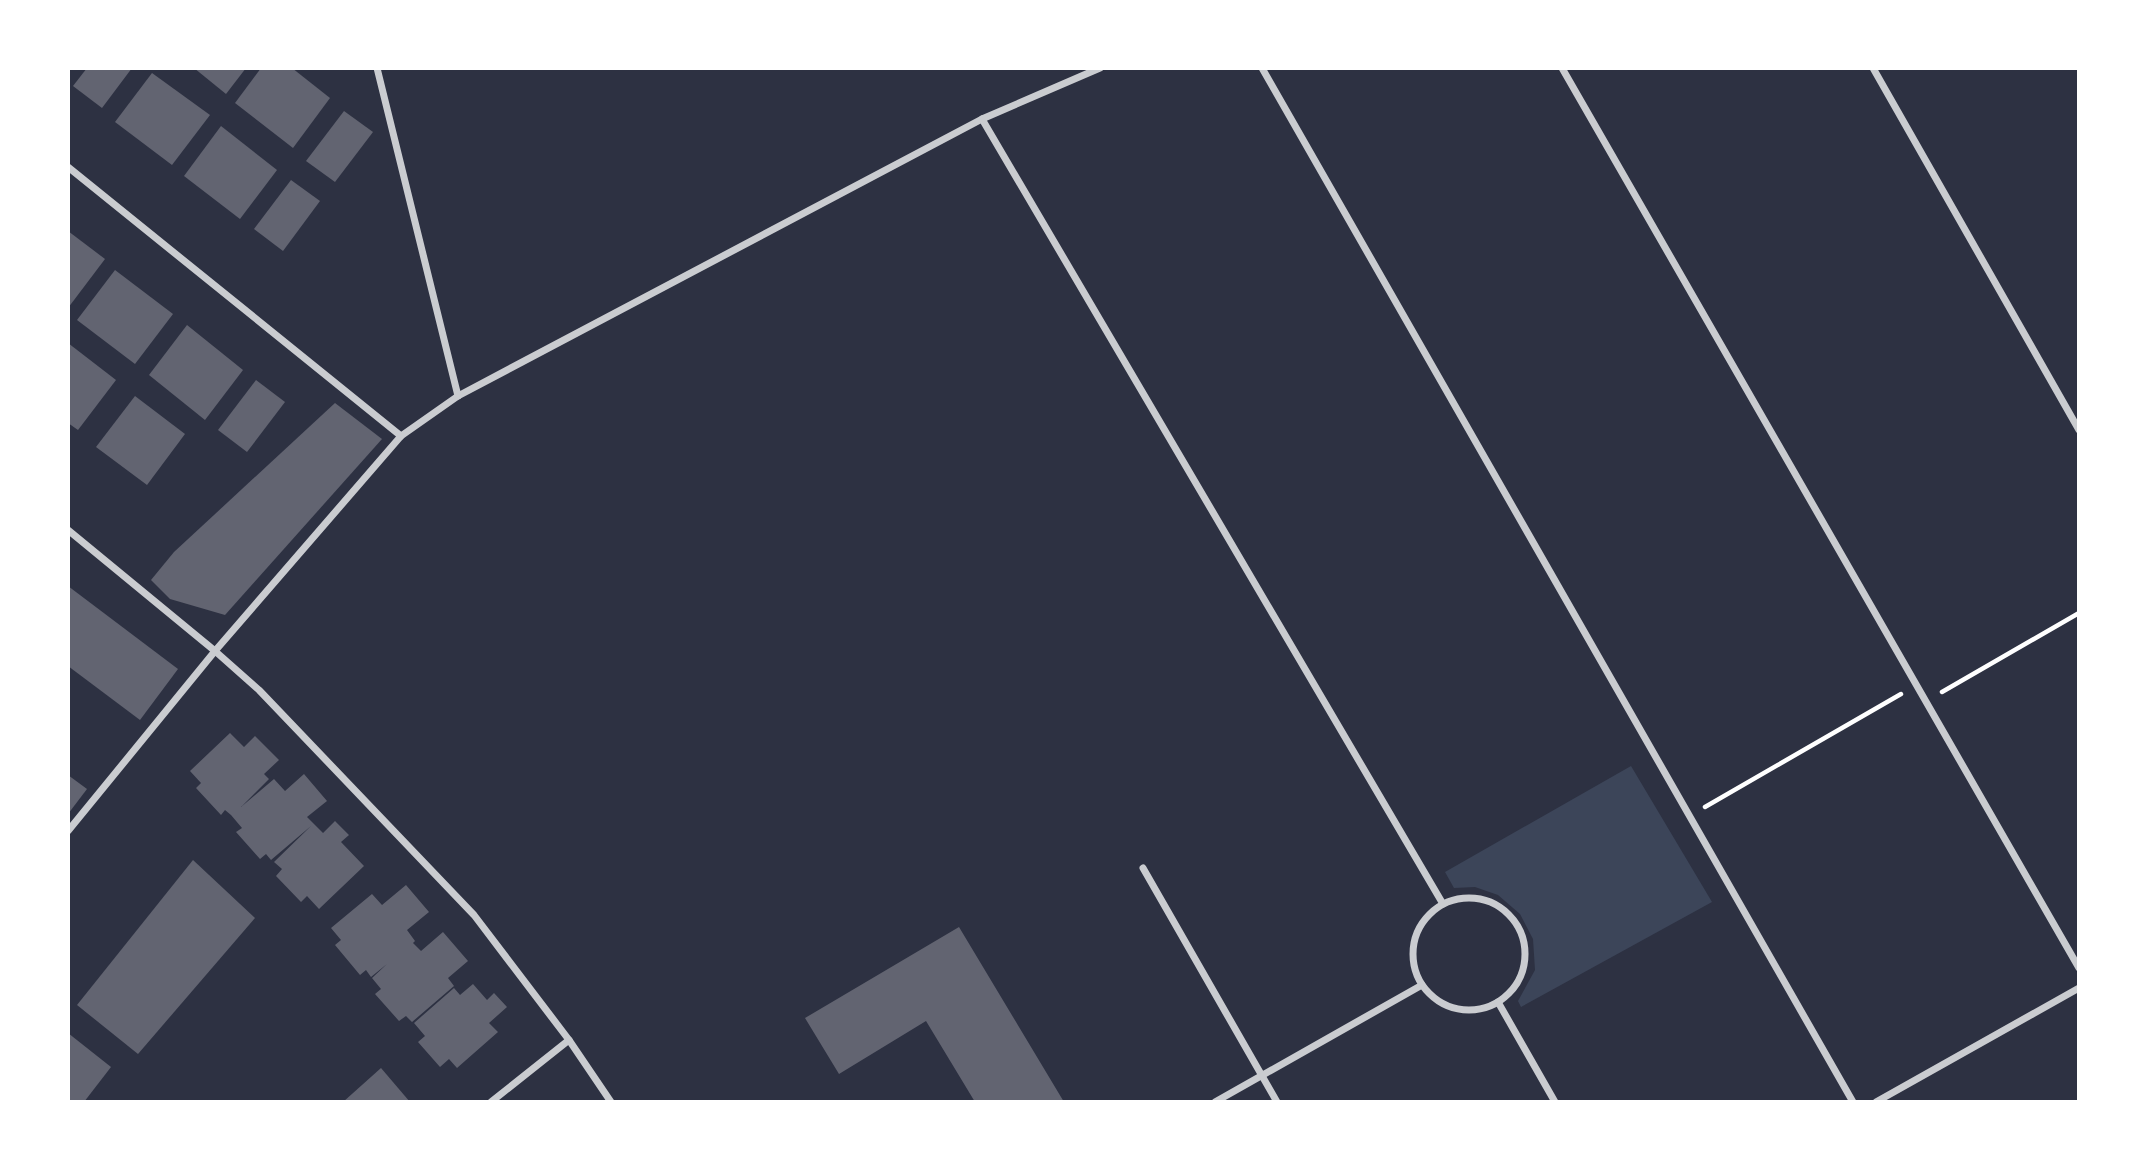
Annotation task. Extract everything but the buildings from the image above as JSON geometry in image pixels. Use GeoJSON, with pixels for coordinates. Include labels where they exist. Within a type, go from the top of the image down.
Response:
{"type":"FeatureCollection","features":[{"type":"Feature","properties":{"kind":"street"},"geometry":{"type":"LineString","coordinates":[[370,68],[378,72],[458,396]]}},
{"type":"Feature","properties":{"kind":"street"},"geometry":{"type":"LineString","coordinates":[[68,831],[215,651],[401,436],[458,396],[982,119],[1100,68]]}},
{"type":"Feature","properties":{"kind":"street"},"geometry":{"type":"LineString","coordinates":[[1262,68],[1853,1102]]}},
{"type":"Feature","properties":{"kind":"street"},"geometry":{"type":"LineString","coordinates":[[1562,68],[2079,968]]}},
{"type":"Feature","properties":{"kind":"street"},"geometry":{"type":"LineString","coordinates":[[1873,68],[2079,430]]}},
{"type":"Feature","properties":{"kind":"street"},"geometry":{"type":"LineString","coordinates":[[982,119],[1443,904]]}},
{"type":"Feature","properties":{"kind":"street"},"geometry":{"type":"LineString","coordinates":[[68,167],[401,436]]}},
{"type":"Feature","properties":{"kind":"street"},"geometry":{"type":"LineString","coordinates":[[68,530],[259,690],[474,915],[569,1040],[611,1102]]}},
{"type":"Feature","properties":{"kind":"street"},"geometry":{"type":"LineString","coordinates":[[1143,868],[1277,1102]]}},
{"type":"Feature","properties":{"kind":"street"},"geometry":{"type":"LineString","coordinates":[[1461,898],[1480,899],[1498,906],[1518,927],[1525,954],[1522,973],[1513,990],[1498,1002],[1482,1009],[1448,1007],[1433,998],[1422,985],[1414,968],[1413,949],[1417,931],[1428,915],[1443,904],[1461,898]]}},
{"type":"Feature","properties":{"kind":"street"},"geometry":{"type":"LineString","coordinates":[[1215,1102],[1422,985]]}},
{"type":"Feature","properties":{"kind":"street"},"geometry":{"type":"LineString","coordinates":[[1876,1102],[2079,988]]}},
{"type":"Feature","properties":{"kind":"street"},"geometry":{"type":"LineString","coordinates":[[1498,1002],[1555,1102]]}},
{"type":"Feature","properties":{"kind":"street"},"geometry":{"type":"LineString","coordinates":[[491,1102],[569,1040]]}},
{"type":"Feature","properties":{"kind":"path"},"geometry":{"type":"LineString","coordinates":[[1926,701],[2079,613]]}},
{"type":"Feature","properties":{"kind":"path"},"geometry":{"type":"LineString","coordinates":[[1689,816],[1916,685]]}},
{"type":"Feature","properties":{"kind":"shaded area"},"geometry":{"type":"Polygon","coordinates":[[[1631,766],[1712,902],[1521,1007],[1518,1001],[1535,970],[1533,939],[1520,914],[1498,895],[1475,887],[1454,888],[1445,872],[1631,766]]]}}]}
